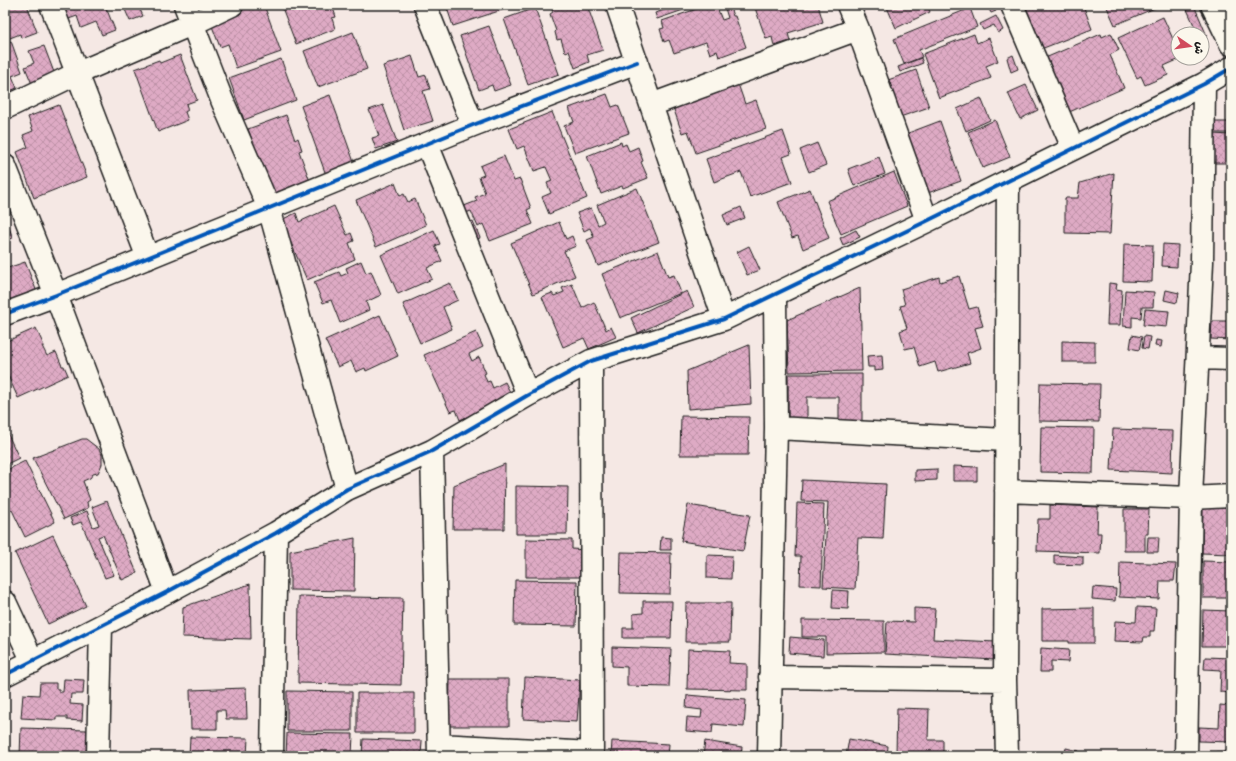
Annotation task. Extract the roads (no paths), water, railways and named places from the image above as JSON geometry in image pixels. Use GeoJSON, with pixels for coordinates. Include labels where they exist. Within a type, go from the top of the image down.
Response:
{"type":"FeatureCollection","features":[{"type":"Feature","properties":{"kind":"street"},"geometry":{"type":"LineString","coordinates":[[51,5],[148,258]]}},
{"type":"Feature","properties":{"kind":"street"},"geometry":{"type":"LineString","coordinates":[[5,108],[78,73],[188,14],[232,5]]}},
{"type":"Feature","properties":{"kind":"street"},"geometry":{"type":"LineString","coordinates":[[425,5],[473,125]]}},
{"type":"Feature","properties":{"kind":"street"},"geometry":{"type":"LineString","coordinates":[[617,5],[724,319]]}},
{"type":"Feature","properties":{"kind":"street"},"geometry":{"type":"LineString","coordinates":[[848,5],[927,221]]}},
{"type":"Feature","properties":{"kind":"street"},"geometry":{"type":"LineString","coordinates":[[1012,5],[1073,148]]}},
{"type":"Feature","properties":{"kind":"street"},"geometry":{"type":"LineString","coordinates":[[1212,5],[1231,44]]}},
{"type":"Feature","properties":{"kind":"street"},"geometry":{"type":"LineString","coordinates":[[188,14],[222,100],[269,208],[346,489]]}},
{"type":"Feature","properties":{"kind":"street"},"geometry":{"type":"LineString","coordinates":[[651,105],[858,29]]}},
{"type":"Feature","properties":{"kind":"street"},"geometry":{"type":"LineString","coordinates":[[5,314],[148,258],[473,125],[637,62]]}},
{"type":"Feature","properties":{"kind":"street"},"geometry":{"type":"LineString","coordinates":[[5,675],[33,662],[276,534],[346,489],[432,451],[528,395],[592,361],[724,319],[927,221],[1204,84],[1231,68]]}},
{"type":"Feature","properties":{"kind":"street"},"geometry":{"type":"LineString","coordinates":[[1186,756],[1191,498],[1202,262],[1204,84]]}},
{"type":"Feature","properties":{"kind":"street"},"geometry":{"type":"LineString","coordinates":[[427,144],[528,395]]}},
{"type":"Feature","properties":{"kind":"street"},"geometry":{"type":"LineString","coordinates":[[5,166],[56,295],[167,592]]}},
{"type":"Feature","properties":{"kind":"street"},"geometry":{"type":"LineString","coordinates":[[1007,756],[1005,680],[1008,181]]}},
{"type":"Feature","properties":{"kind":"street"},"geometry":{"type":"LineString","coordinates":[[769,756],[776,428],[775,294]]}},
{"type":"Feature","properties":{"kind":"street"},"geometry":{"type":"LineString","coordinates":[[1198,358],[1231,359]]}},
{"type":"Feature","properties":{"kind":"street"},"geometry":{"type":"LineString","coordinates":[[432,451],[439,750],[592,755],[592,361]]}},
{"type":"Feature","properties":{"kind":"street"},"geometry":{"type":"LineString","coordinates":[[776,428],[1006,440]]}},
{"type":"Feature","properties":{"kind":"street"},"geometry":{"type":"LineString","coordinates":[[1006,492],[1191,498],[1231,496]]}},
{"type":"Feature","properties":{"kind":"street"},"geometry":{"type":"LineString","coordinates":[[272,756],[276,534]]}},
{"type":"Feature","properties":{"kind":"street"},"geometry":{"type":"LineString","coordinates":[[5,602],[33,662]]}},
{"type":"Feature","properties":{"kind":"street"},"geometry":{"type":"LineString","coordinates":[[98,756],[101,626]]}},
{"type":"Feature","properties":{"kind":"street"},"geometry":{"type":"LineString","coordinates":[[770,677],[1005,680]]}}]}
